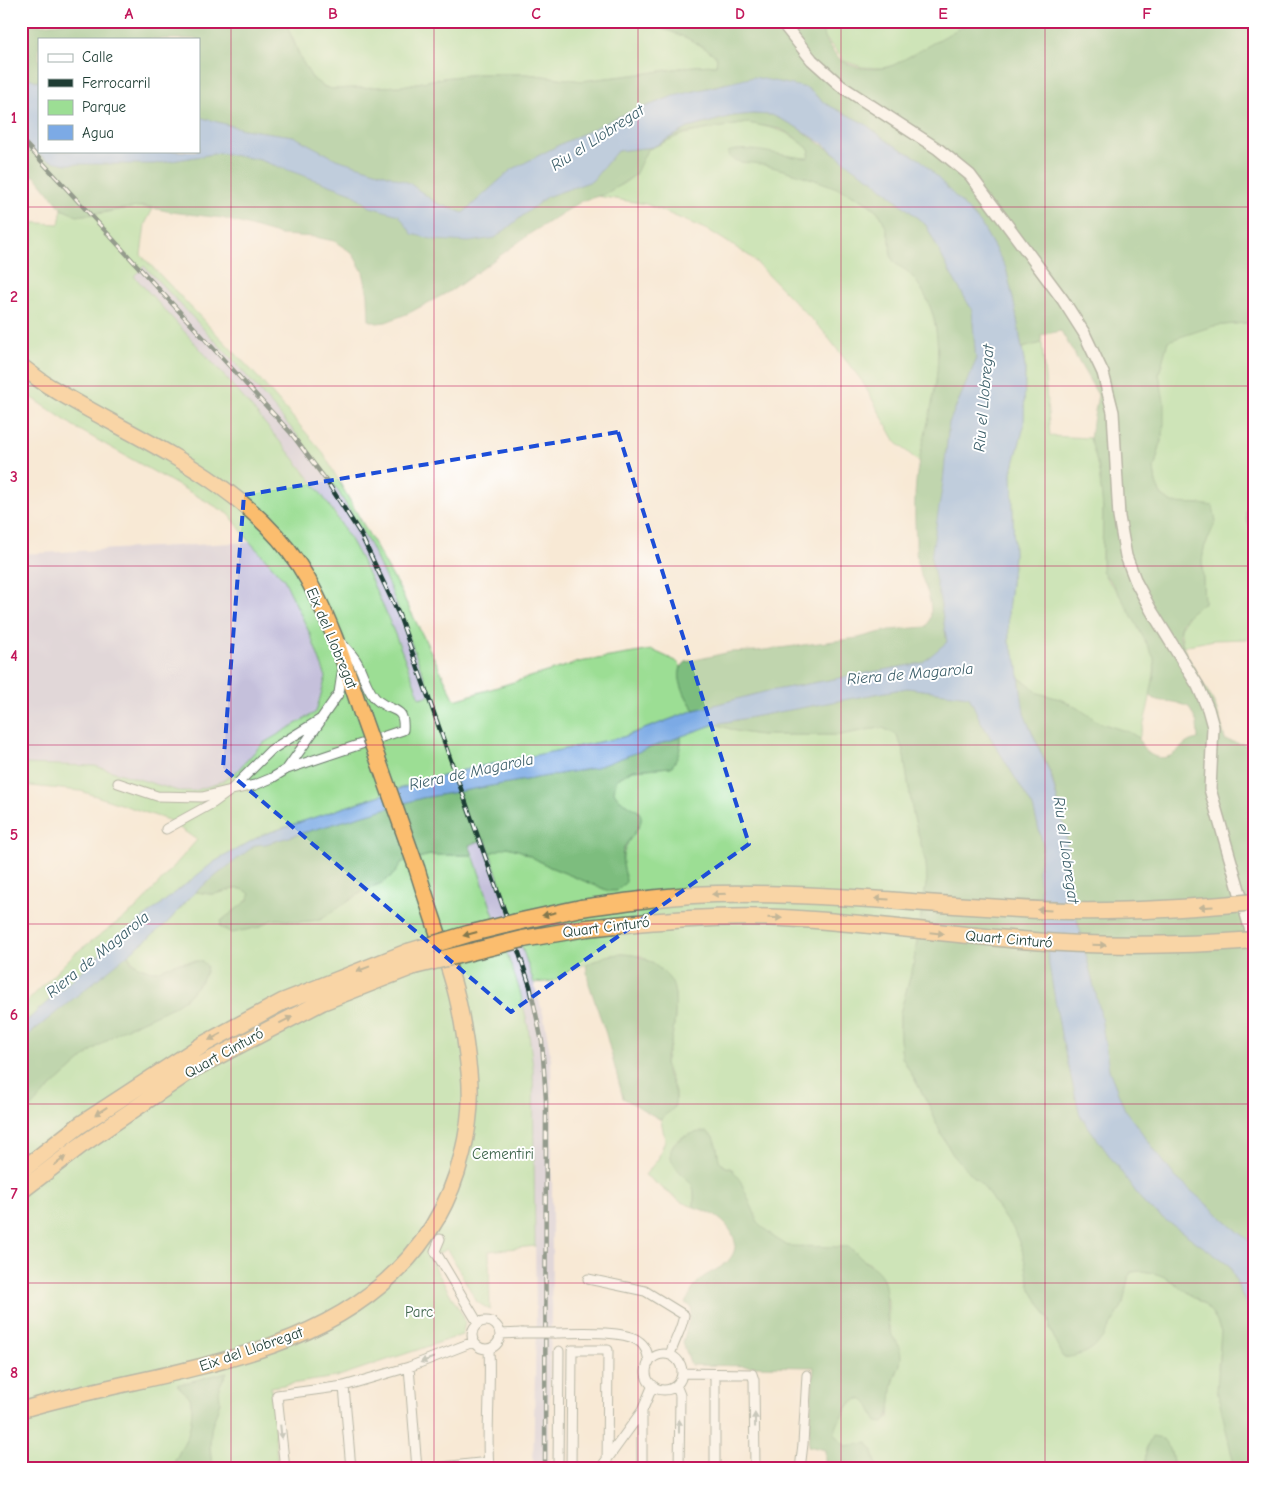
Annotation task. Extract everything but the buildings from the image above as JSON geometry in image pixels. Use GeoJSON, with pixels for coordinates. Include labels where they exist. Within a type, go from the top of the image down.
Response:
{"type":"FeatureCollection","features":[{"type":"Feature","properties":{"kind":"highway","name":"Eix del Llobregat"},"geometry":{"type":"LineString","coordinates":[[21,366],[50,388],[199,472],[248,506],[276,536],[300,567],[330,630],[350,662],[350,694],[362,715],[417,869],[455,990],[470,1073],[467,1136],[454,1186],[422,1243],[402,1267],[385,1283],[360,1301],[316,1327],[274,1345],[196,1368],[62,1398],[21,1410]]}},
{"type":"Feature","properties":{"kind":"highway","name":"Quart Cinturó"},"geometry":{"type":"LineString","coordinates":[[21,1191],[80,1146],[193,1069],[322,1002],[411,959],[468,934],[517,922],[581,908],[681,896],[741,894],[844,896],[1069,911],[1149,910],[1255,902]]}},
{"type":"Feature","properties":{"kind":"highway","name":"Quart Cinturó"},"geometry":{"type":"LineString","coordinates":[[21,1171],[80,1125],[204,1044],[282,1002],[411,959],[587,928],[717,917],[783,918],[1022,941],[1078,944],[1169,945],[1255,940]]}},
{"type":"Feature","properties":{"kind":"highway","name":"Eix del Llobregat"},"geometry":{"type":"LineString","coordinates":[[21,1404],[74,1389],[155,1371],[279,1336],[321,1318],[343,1305],[384,1275],[419,1235],[436,1208],[452,1169],[457,1150],[464,1100],[464,1041]]}},
{"type":"Feature","properties":{"kind":"street"},"geometry":{"type":"LineString","coordinates":[[781,21],[812,60],[831,78],[861,101],[938,149],[970,175],[1063,300],[1084,333],[1102,373],[1113,412],[1119,518],[1126,556],[1136,582],[1151,610],[1198,686],[1208,709],[1213,726],[1210,789],[1255,945]]}},
{"type":"Feature","properties":{"kind":"street"},"geometry":{"type":"LineString","coordinates":[[118,783],[156,796],[202,797],[256,785],[287,769],[403,730],[404,719],[400,712],[378,701],[350,662]]}},
{"type":"Feature","properties":{"kind":"street"},"geometry":{"type":"LineString","coordinates":[[166,829],[213,803],[231,790],[271,750],[321,719],[350,694]]}},
{"type":"Feature","properties":{"kind":"street"},"geometry":{"type":"LineString","coordinates":[[287,769],[321,719]]}},
{"type":"Feature","properties":{"kind":"street"},"geometry":{"type":"LineString","coordinates":[[440,1239],[435,1251],[478,1323]]}},
{"type":"Feature","properties":{"kind":"street"},"geometry":{"type":"LineString","coordinates":[[588,1279],[645,1291],[684,1314],[683,1325],[674,1341],[670,1355]]}},
{"type":"Feature","properties":{"kind":"street"},"geometry":{"type":"LineString","coordinates":[[483,1321],[494,1323],[499,1329],[500,1334],[497,1345],[489,1350],[482,1350],[473,1342],[472,1332],[478,1323],[483,1321]]}},
{"type":"Feature","properties":{"kind":"street"},"geometry":{"type":"LineString","coordinates":[[500,1334],[580,1333],[629,1336],[639,1340],[647,1350],[649,1363],[647,1375],[653,1385],[664,1389],[676,1385],[682,1373],[679,1362],[670,1355],[660,1354],[649,1363]]}},
{"type":"Feature","properties":{"kind":"street"},"geometry":{"type":"LineString","coordinates":[[285,1469],[277,1395],[344,1386],[409,1367],[473,1342]]}},
{"type":"Feature","properties":{"kind":"street"},"geometry":{"type":"LineString","coordinates":[[423,1469],[489,1466],[489,1350]]}},
{"type":"Feature","properties":{"kind":"street"},"geometry":{"type":"LineString","coordinates":[[558,1469],[559,1350]]}},
{"type":"Feature","properties":{"kind":"street"},"geometry":{"type":"LineString","coordinates":[[571,1469],[572,1350],[608,1350],[607,1469]]}},
{"type":"Feature","properties":{"kind":"street"},"geometry":{"type":"LineString","coordinates":[[409,1367],[417,1469]]}},
{"type":"Feature","properties":{"kind":"street"},"geometry":{"type":"LineString","coordinates":[[682,1373],[752,1374],[754,1380],[755,1469]]}},
{"type":"Feature","properties":{"kind":"street"},"geometry":{"type":"LineString","coordinates":[[715,1374],[715,1469]]}},
{"type":"Feature","properties":{"kind":"street"},"geometry":{"type":"LineString","coordinates":[[800,1469],[807,1375]]}},
{"type":"Feature","properties":{"kind":"street"},"geometry":{"type":"LineString","coordinates":[[600,1469],[642,1411],[653,1385]]}},
{"type":"Feature","properties":{"kind":"street"},"geometry":{"type":"LineString","coordinates":[[676,1385],[680,1395],[679,1469]]}},
{"type":"Feature","properties":{"kind":"street"},"geometry":{"type":"LineString","coordinates":[[344,1386],[351,1469]]}},
{"type":"Feature","properties":{"kind":"street"},"geometry":{"type":"LineString","coordinates":[[642,1411],[642,1469]]}},
{"type":"Feature","properties":{"kind":"highlighted area"},"geometry":{"type":"Polygon","coordinates":[[[618,432],[749,844],[511,1012],[223,768],[244,495],[618,432]]]}},
{"type":"Feature","properties":{"kind":"shaded area"},"geometry":{"type":"Polygon","coordinates":[[[144,266],[233,360],[298,436],[338,491],[370,545],[391,590],[431,695],[420,698],[396,638],[361,561],[337,516],[304,470],[134,276],[144,266]]]}},
{"type":"Feature","properties":{"kind":"shaded area"},"geometry":{"type":"Polygon","coordinates":[[[250,542],[284,579],[310,634],[326,677],[316,712],[262,744],[232,775],[216,784],[194,791],[178,791],[100,767],[21,764],[21,554],[250,542]]]}},
{"type":"Feature","properties":{"kind":"shaded area"},"geometry":{"type":"Polygon","coordinates":[[[485,839],[525,953],[544,1017],[551,1058],[552,1266],[548,1469],[533,1469],[536,1325],[533,1067],[528,1026],[520,991],[469,845],[485,839]]]}},
{"type":"Feature","properties":{"kind":"green space"},"geometry":{"type":"Polygon","coordinates":[[[598,20],[635,20],[659,26],[680,35],[710,51],[717,57],[716,65],[693,66],[582,81],[527,74],[477,74],[402,86],[332,89],[317,82],[306,70],[285,21],[548,21],[571,23],[598,20]]]}},
{"type":"Feature","properties":{"kind":"green space"},"geometry":{"type":"Polygon","coordinates":[[[21,21],[37,25],[83,21],[285,21],[300,57],[312,78],[324,87],[332,89],[402,86],[477,74],[527,74],[582,81],[693,66],[716,65],[717,57],[708,50],[680,35],[640,21],[733,21],[759,29],[821,26],[824,36],[836,56],[856,67],[875,69],[894,65],[972,21],[1255,21],[1255,322],[1213,326],[1168,341],[1159,374],[1164,401],[1164,429],[1154,469],[1156,483],[1161,495],[1172,503],[1213,506],[1216,521],[1204,548],[1202,561],[1204,603],[1184,619],[1179,634],[1186,654],[1214,703],[1225,740],[1255,747],[1255,1246],[1175,1177],[1125,1110],[1109,1070],[1100,1011],[1069,888],[1066,835],[1052,776],[1024,714],[1019,678],[1038,693],[1060,699],[1100,723],[1129,732],[1139,738],[1147,752],[1156,757],[1161,758],[1172,755],[1187,743],[1198,739],[1197,723],[1189,707],[1175,702],[1158,700],[1150,695],[1155,671],[1154,658],[1131,614],[1114,586],[1102,571],[1103,509],[1099,469],[1090,438],[1098,395],[1061,331],[1041,335],[1042,343],[1022,348],[1006,268],[981,224],[921,160],[890,143],[865,124],[826,104],[807,88],[727,83],[674,96],[618,117],[561,144],[511,170],[463,213],[436,203],[409,183],[336,159],[293,136],[243,129],[200,117],[200,38],[38,38],[38,82],[21,75],[21,21]]]}},
{"type":"Feature","properties":{"kind":"green space"},"geometry":{"type":"Polygon","coordinates":[[[821,21],[972,21],[894,65],[883,68],[862,67],[844,61],[823,35],[821,21]]]}},
{"type":"Feature","properties":{"kind":"green space"},"geometry":{"type":"Polygon","coordinates":[[[772,115],[793,125],[873,180],[926,225],[972,310],[976,361],[949,423],[943,482],[941,605],[947,643],[922,663],[764,692],[695,710],[681,686],[680,673],[686,662],[730,652],[756,651],[858,638],[889,630],[926,627],[930,620],[929,597],[917,560],[915,490],[938,363],[938,347],[933,315],[919,285],[907,271],[897,265],[892,259],[890,240],[884,222],[878,212],[869,204],[823,183],[757,163],[737,161],[728,155],[728,152],[736,150],[756,150],[808,158],[810,150],[792,135],[780,129],[748,123],[685,133],[647,150],[635,175],[620,185],[605,194],[582,201],[531,233],[454,289],[409,313],[386,322],[377,323],[369,320],[368,295],[363,272],[354,256],[334,241],[315,237],[281,235],[222,218],[171,212],[144,206],[77,216],[62,209],[36,177],[21,170],[21,144],[48,160],[154,164],[219,153],[257,159],[352,193],[370,207],[495,238],[546,197],[592,181],[617,151],[653,147],[688,128],[732,116],[772,115]]]}},
{"type":"Feature","properties":{"kind":"green space"},"geometry":{"type":"Polygon","coordinates":[[[748,123],[782,131],[795,138],[810,150],[808,158],[804,158],[749,150],[754,163],[823,182],[859,198],[872,207],[881,216],[885,225],[894,261],[913,276],[927,299],[934,319],[938,359],[933,401],[919,462],[896,442],[862,381],[823,331],[751,257],[710,231],[646,204],[597,196],[624,183],[633,176],[647,151],[659,143],[670,138],[696,132],[748,123]]]}},
{"type":"Feature","properties":{"kind":"green space"},"geometry":{"type":"Polygon","coordinates":[[[135,206],[153,209],[145,224],[141,255],[255,374],[322,451],[399,588],[455,700],[579,662],[652,650],[676,661],[681,666],[681,684],[695,710],[623,737],[464,770],[408,786],[262,835],[214,862],[113,942],[21,1026],[21,1008],[74,954],[137,908],[197,840],[168,820],[81,791],[21,785],[21,764],[95,766],[178,791],[194,791],[224,780],[236,772],[262,744],[316,712],[326,677],[310,634],[284,579],[250,542],[229,514],[78,429],[21,390],[21,222],[59,224],[62,209],[80,215],[89,215],[135,206]],[[144,266],[134,276],[251,407],[320,493],[361,559],[392,628],[420,698],[431,695],[391,590],[370,545],[338,491],[298,436],[233,360],[144,266]]]}},
{"type":"Feature","properties":{"kind":"green space"},"geometry":{"type":"Polygon","coordinates":[[[1255,322],[1255,494],[1251,499],[1246,514],[1248,524],[1255,534],[1253,586],[1255,595],[1255,633],[1247,639],[1214,640],[1183,646],[1180,628],[1191,611],[1204,603],[1202,561],[1204,548],[1216,520],[1200,504],[1172,504],[1161,495],[1156,483],[1154,469],[1161,443],[1161,387],[1159,374],[1168,340],[1213,326],[1255,322]]]}},
{"type":"Feature","properties":{"kind":"green space"},"geometry":{"type":"Polygon","coordinates":[[[1042,343],[1050,436],[1090,438],[1102,492],[1103,570],[1105,576],[1129,610],[1154,658],[1154,674],[1150,698],[1139,738],[1128,732],[1100,723],[1065,701],[1038,693],[1019,678],[1017,661],[1009,643],[1008,611],[1014,556],[1012,471],[1024,426],[1025,367],[1022,348],[1042,343]]]}},
{"type":"Feature","properties":{"kind":"green space"},"geometry":{"type":"Polygon","coordinates":[[[1255,494],[1255,534],[1246,519],[1246,509],[1255,494]]]}},
{"type":"Feature","properties":{"kind":"green space"},"geometry":{"type":"Polygon","coordinates":[[[907,688],[969,696],[980,720],[1033,807],[1043,845],[1038,871],[1048,959],[1061,1034],[1080,1115],[1146,1206],[1230,1266],[1255,1326],[1255,1469],[1235,1469],[1217,1390],[1221,1332],[1217,1322],[1204,1304],[1167,1278],[1143,1271],[1131,1272],[1119,1312],[1103,1338],[1088,1351],[1064,1358],[1050,1329],[1049,1320],[1031,1289],[1022,1249],[1013,1228],[984,1187],[953,1155],[941,1134],[930,1107],[902,1057],[900,1013],[913,967],[927,879],[926,863],[913,814],[903,750],[897,735],[883,728],[840,735],[759,735],[736,731],[715,724],[907,688]]]}},
{"type":"Feature","properties":{"kind":"green space"},"geometry":{"type":"Polygon","coordinates":[[[715,724],[741,732],[760,735],[840,735],[883,728],[897,735],[903,750],[913,814],[926,863],[927,879],[913,967],[900,1013],[902,1057],[930,1107],[941,1134],[953,1155],[984,1187],[1013,1228],[1022,1249],[1031,1289],[1049,1320],[1050,1329],[1064,1358],[1098,1343],[1123,1304],[1127,1281],[1131,1272],[1143,1271],[1167,1278],[1204,1304],[1212,1313],[1221,1332],[1218,1367],[1225,1423],[1235,1469],[1175,1469],[1170,1449],[1146,1449],[1145,1469],[878,1469],[860,1443],[853,1446],[845,1446],[835,1435],[839,1421],[854,1400],[858,1399],[867,1402],[889,1418],[892,1387],[900,1364],[897,1342],[892,1336],[888,1322],[888,1300],[871,1264],[860,1258],[854,1251],[788,1246],[781,1243],[756,1222],[748,1198],[732,1169],[724,1166],[719,1160],[716,1144],[685,1136],[677,1140],[672,1146],[676,1168],[692,1184],[694,1207],[681,1202],[645,1175],[658,1159],[665,1140],[662,1116],[674,1108],[675,1091],[665,1063],[675,1019],[675,994],[671,981],[642,956],[620,954],[610,955],[571,970],[554,981],[534,983],[490,853],[506,846],[521,851],[550,867],[609,891],[626,876],[623,863],[624,851],[637,829],[633,808],[622,802],[613,792],[616,780],[632,770],[671,767],[681,743],[681,736],[715,724]]]}},
{"type":"Feature","properties":{"kind":"green space"},"geometry":{"type":"Polygon","coordinates":[[[681,736],[679,753],[671,767],[632,770],[616,780],[615,794],[622,801],[636,809],[641,815],[640,825],[624,848],[622,861],[626,882],[617,891],[609,891],[550,867],[521,851],[507,847],[490,853],[485,839],[469,845],[473,855],[430,855],[402,862],[395,873],[384,882],[365,890],[320,920],[298,922],[278,919],[271,920],[259,927],[232,933],[220,927],[221,921],[248,900],[250,894],[241,889],[216,894],[195,892],[255,845],[265,844],[422,798],[594,768],[681,736]]]}},
{"type":"Feature","properties":{"kind":"green space"},"geometry":{"type":"Polygon","coordinates":[[[430,855],[473,855],[520,991],[528,1026],[533,1067],[535,1246],[489,1251],[490,1310],[477,1302],[447,1249],[429,1258],[463,1316],[465,1323],[462,1335],[336,1377],[271,1387],[278,1469],[212,1469],[211,1429],[220,1402],[219,1387],[227,1372],[177,1385],[190,1397],[192,1409],[188,1435],[171,1469],[21,1469],[21,1117],[94,1049],[120,1031],[173,1007],[186,998],[202,980],[202,961],[182,962],[161,970],[151,971],[142,968],[128,954],[167,923],[195,892],[217,894],[241,889],[250,894],[241,906],[221,921],[220,927],[232,933],[259,927],[271,920],[278,919],[298,922],[320,920],[365,890],[378,885],[395,873],[402,862],[430,855]]]}},
{"type":"Feature","properties":{"kind":"green space"},"geometry":{"type":"Polygon","coordinates":[[[128,954],[131,961],[139,967],[153,971],[177,963],[202,961],[207,966],[206,972],[202,980],[186,998],[173,1007],[120,1031],[94,1049],[21,1117],[21,1048],[27,1036],[128,954]]]}},
{"type":"Feature","properties":{"kind":"green space"},"geometry":{"type":"Polygon","coordinates":[[[620,954],[635,955],[651,962],[671,981],[675,994],[671,1042],[665,1065],[676,1098],[674,1107],[661,1120],[623,1098],[606,1034],[589,984],[586,965],[606,956],[620,954]]]}},
{"type":"Feature","properties":{"kind":"green space"},"geometry":{"type":"Polygon","coordinates":[[[707,1132],[713,1137],[719,1160],[724,1166],[732,1169],[741,1182],[757,1222],[775,1238],[788,1246],[848,1247],[882,1277],[886,1290],[889,1329],[901,1353],[900,1365],[893,1384],[889,1414],[884,1423],[877,1422],[865,1401],[855,1400],[841,1417],[835,1435],[845,1446],[868,1443],[872,1449],[878,1469],[825,1469],[825,1450],[808,1446],[814,1367],[691,1365],[683,1343],[692,1307],[685,1303],[700,1280],[728,1261],[733,1254],[735,1246],[731,1232],[721,1220],[708,1212],[694,1207],[693,1187],[672,1161],[671,1149],[674,1144],[685,1136],[707,1132]]]}},
{"type":"Feature","properties":{"kind":"green space"},"geometry":{"type":"Polygon","coordinates":[[[227,1372],[219,1387],[220,1402],[211,1429],[212,1469],[171,1469],[188,1435],[192,1409],[190,1397],[177,1385],[227,1372]]]}},
{"type":"Feature","properties":{"kind":"green space"},"geometry":{"type":"Polygon","coordinates":[[[1152,1437],[1163,1439],[1170,1449],[1175,1469],[1145,1469],[1146,1449],[1152,1437]]]}},
{"type":"Feature","properties":{"kind":"water"},"geometry":{"type":"Polygon","coordinates":[[[21,75],[38,82],[38,152],[200,152],[200,117],[243,129],[293,136],[336,159],[409,183],[436,203],[463,213],[511,170],[618,117],[674,96],[754,77],[807,88],[826,104],[865,124],[890,143],[921,160],[981,224],[1006,268],[1015,308],[1025,367],[1024,426],[1012,471],[1014,556],[1008,611],[1009,643],[1017,661],[1024,714],[1051,776],[1066,835],[1069,888],[1100,1011],[1109,1070],[1125,1110],[1175,1177],[1255,1246],[1255,1326],[1230,1266],[1146,1206],[1080,1115],[1061,1034],[1048,959],[1038,871],[1043,845],[1033,807],[980,720],[969,696],[907,688],[715,724],[594,768],[422,798],[265,844],[255,845],[195,892],[167,923],[27,1036],[21,1048],[21,1026],[113,942],[214,862],[262,835],[408,786],[464,770],[623,737],[695,710],[764,692],[922,663],[947,642],[931,558],[943,482],[949,423],[976,361],[972,310],[926,225],[873,180],[853,168],[822,143],[793,125],[772,115],[732,116],[688,128],[653,147],[617,151],[592,181],[546,197],[495,238],[469,242],[435,240],[412,234],[399,215],[370,207],[352,193],[257,159],[219,153],[154,164],[66,164],[48,160],[21,144],[21,75]]]}},
{"type":"Feature","properties":{"kind":"railway"},"geometry":{"type":"LineString","coordinates":[[21,139],[290,432],[326,480],[360,533],[399,615],[512,932],[530,986],[542,1042],[546,1100],[545,1469]]}},
{"type":"Feature","properties":{"kind":"water label","name":"Riu el Llobregat"},"geometry":{"type":"Point","coordinates":[597,137]}},
{"type":"Feature","properties":{"kind":"water label","name":"Riu el Llobregat"},"geometry":{"type":"Point","coordinates":[983,398]}},
{"type":"Feature","properties":{"kind":"water label","name":"Riera de Magarola"},"geometry":{"type":"Point","coordinates":[910,673]}},
{"type":"Feature","properties":{"kind":"water label","name":"Riera de Magarola"},"geometry":{"type":"Point","coordinates":[471,771]}},
{"type":"Feature","properties":{"kind":"water label","name":"Riu el Llobregat"},"geometry":{"type":"Point","coordinates":[1067,850]}},
{"type":"Feature","properties":{"kind":"water label","name":"Riera de Magarola"},"geometry":{"type":"Point","coordinates":[97,954]}},
{"type":"Feature","properties":{"kind":"park label","name":"Cementiri"},"geometry":{"type":"Point","coordinates":[503,1154]}},
{"type":"Feature","properties":{"kind":"park label","name":"Parc"},"geometry":{"type":"Point","coordinates":[419,1312]}}]}
